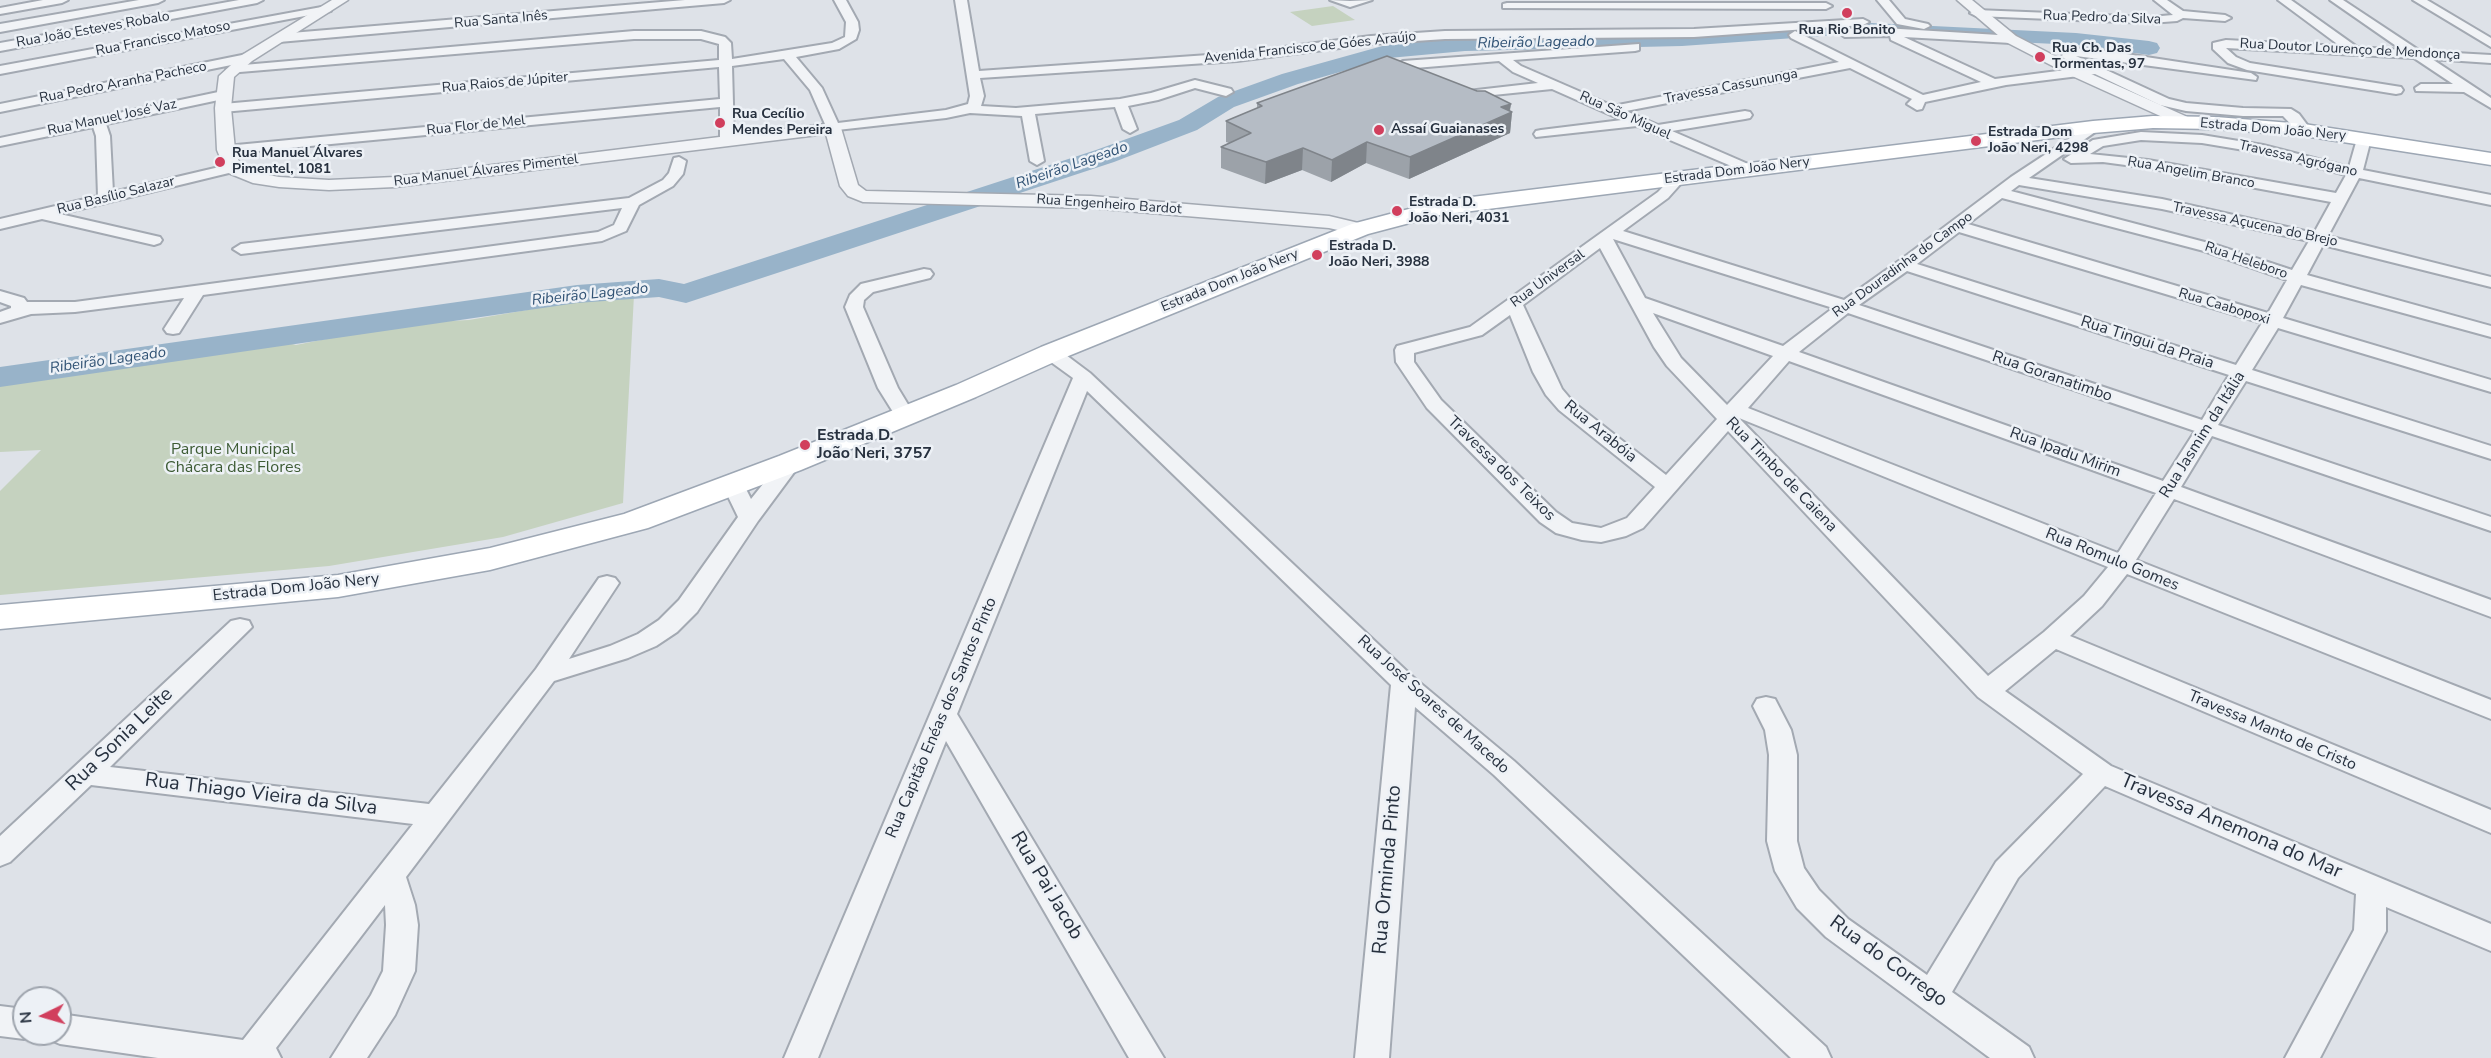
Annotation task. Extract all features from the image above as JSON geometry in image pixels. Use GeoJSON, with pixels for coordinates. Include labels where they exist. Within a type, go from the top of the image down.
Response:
{"type":"FeatureCollection","features":[{"type":"Feature","properties":{"kind":"main road","name":"Estrada Dom João Nery"},"geometry":{"type":"LineString","coordinates":[[589,533],[632,511],[782,454],[966,391],[1009,370],[1360,229],[1455,206],[2093,127],[2186,122],[2304,130],[2491,159]]}},
{"type":"Feature","properties":{"kind":"main road","name":"Estrada Dom João Nery"},"geometry":{"type":"LineString","coordinates":[[5,622],[338,586],[490,559],[636,521],[790,463],[902,412]]}},
{"type":"Feature","properties":{"kind":"street"},"geometry":{"type":"LineString","coordinates":[[0,11],[62,0]]}},
{"type":"Feature","properties":{"kind":"street","name":"Rua João Esteves Robalo"},"geometry":{"type":"LineString","coordinates":[[0,28],[158,0]]}},
{"type":"Feature","properties":{"kind":"street","name":"Rua João Esteves Robalo"},"geometry":{"type":"LineString","coordinates":[[0,47],[257,0]]}},
{"type":"Feature","properties":{"kind":"street","name":"Rua Santa Inês"},"geometry":{"type":"LineString","coordinates":[[279,38],[724,0]]}},
{"type":"Feature","properties":{"kind":"street"},"geometry":{"type":"LineString","coordinates":[[840,0],[849,0]]}},
{"type":"Feature","properties":{"kind":"street","name":"Rua Raios de Júpiter"},"geometry":{"type":"LineString","coordinates":[[223,101],[727,63],[787,55],[835,46],[850,39],[853,30],[852,22],[840,0]]}},
{"type":"Feature","properties":{"kind":"street"},"geometry":{"type":"LineString","coordinates":[[961,0],[977,96],[974,106],[970,109]]}},
{"type":"Feature","properties":{"kind":"street"},"geometry":{"type":"LineString","coordinates":[[1336,0],[1350,4],[1366,0]]}},
{"type":"Feature","properties":{"kind":"street"},"geometry":{"type":"LineString","coordinates":[[1814,0],[1994,84]]}},
{"type":"Feature","properties":{"kind":"street"},"geometry":{"type":"LineString","coordinates":[[1883,0],[1905,24],[2004,35]]}},
{"type":"Feature","properties":{"kind":"street"},"geometry":{"type":"LineString","coordinates":[[1964,0],[1976,13],[2004,35],[2075,72],[2186,122]]}},
{"type":"Feature","properties":{"kind":"street"},"geometry":{"type":"LineString","coordinates":[[2160,0],[2180,14]]}},
{"type":"Feature","properties":{"kind":"street"},"geometry":{"type":"LineString","coordinates":[[2284,0],[2355,51]]}},
{"type":"Feature","properties":{"kind":"street"},"geometry":{"type":"LineString","coordinates":[[2336,0],[2491,104]]}},
{"type":"Feature","properties":{"kind":"street"},"geometry":{"type":"LineString","coordinates":[[2419,0],[2491,43]]}},
{"type":"Feature","properties":{"kind":"street"},"geometry":{"type":"LineString","coordinates":[[1507,37],[1509,3],[1826,6]]}},
{"type":"Feature","properties":{"kind":"street"},"geometry":{"type":"LineString","coordinates":[[232,168],[226,150],[223,101],[227,76],[247,58],[334,4]]}},
{"type":"Feature","properties":{"kind":"street","name":"Rua Francisco Matoso"},"geometry":{"type":"LineString","coordinates":[[0,70],[334,4]]}},
{"type":"Feature","properties":{"kind":"street"},"geometry":{"type":"LineString","coordinates":[[300,25],[492,7]]}},
{"type":"Feature","properties":{"kind":"street","name":"Rua Pedro da Silva"},"geometry":{"type":"LineString","coordinates":[[1976,13],[2150,20],[2170,20],[2177,18],[2180,14],[2225,18]]}},
{"type":"Feature","properties":{"kind":"street","name":"Avenida Francisco de Góes Araújo"},"geometry":{"type":"LineString","coordinates":[[973,75],[1226,58],[1371,40],[1694,33],[1864,23]]}},
{"type":"Feature","properties":{"kind":"street","name":"Avenida Francisco de Góes Araújo"},"geometry":{"type":"LineString","coordinates":[[1507,37],[1657,46],[1881,31],[2004,35]]}},
{"type":"Feature","properties":{"kind":"street"},"geometry":{"type":"LineString","coordinates":[[232,70],[654,33],[692,35],[721,40],[725,43],[728,141]]}},
{"type":"Feature","properties":{"kind":"street"},"geometry":{"type":"LineString","coordinates":[[1795,36],[1851,64],[1919,103],[1994,84],[2075,72],[2099,71]]}},
{"type":"Feature","properties":{"kind":"street","name":"Avenida Francisco de Góes Araújo"},"geometry":{"type":"LineString","coordinates":[[1403,65],[1502,58],[1507,37]]}},
{"type":"Feature","properties":{"kind":"street","name":"Rua Doutor Lourenço de Mendonça"},"geometry":{"type":"LineString","coordinates":[[2396,90],[2247,66],[2232,60],[2217,46],[2233,44],[2491,59]]}},
{"type":"Feature","properties":{"kind":"street"},"geometry":{"type":"LineString","coordinates":[[2251,77],[2100,54],[2072,52],[2067,54],[2068,57],[2174,104],[2243,112],[2286,112],[2294,117],[2304,130]]}},
{"type":"Feature","properties":{"kind":"street"},"geometry":{"type":"LineString","coordinates":[[787,55],[816,88],[824,102],[833,128]]}},
{"type":"Feature","properties":{"kind":"street","name":"Rua Pedro Aranha Pacheco"},"geometry":{"type":"LineString","coordinates":[[0,108],[247,58]]}},
{"type":"Feature","properties":{"kind":"street","name":"Rua São Miguel"},"geometry":{"type":"LineString","coordinates":[[1502,58],[1517,69],[1750,170]]}},
{"type":"Feature","properties":{"kind":"street","name":"Travessa Cassununga"},"geometry":{"type":"LineString","coordinates":[[1612,110],[1851,64]]}},
{"type":"Feature","properties":{"kind":"street","name":"Rua Manuel Álvares Pimentel"},"geometry":{"type":"LineString","coordinates":[[232,168],[259,179],[279,182],[364,184],[679,156],[728,141],[946,114],[970,109],[1028,111],[1120,103],[1153,97],[1195,84],[1226,92]]}},
{"type":"Feature","properties":{"kind":"street"},"geometry":{"type":"LineString","coordinates":[[1459,96],[1553,85]]}},
{"type":"Feature","properties":{"kind":"street"},"geometry":{"type":"LineString","coordinates":[[2421,88],[2491,88]]}},
{"type":"Feature","properties":{"kind":"street","name":"Rua Manuel José Vaz"},"geometry":{"type":"LineString","coordinates":[[0,142],[98,121],[223,101]]}},
{"type":"Feature","properties":{"kind":"street","name":"Rua Flor de Mel"},"geometry":{"type":"LineString","coordinates":[[226,150],[726,102]]}},
{"type":"Feature","properties":{"kind":"street"},"geometry":{"type":"LineString","coordinates":[[1120,103],[1130,129]]}},
{"type":"Feature","properties":{"kind":"street"},"geometry":{"type":"LineString","coordinates":[[1028,111],[1037,161]]}},
{"type":"Feature","properties":{"kind":"street"},"geometry":{"type":"LineString","coordinates":[[1655,130],[1745,115]]}},
{"type":"Feature","properties":{"kind":"street"},"geometry":{"type":"LineString","coordinates":[[98,121],[103,136],[106,199]]}},
{"type":"Feature","properties":{"kind":"street"},"geometry":{"type":"LineString","coordinates":[[1541,134],[1637,122]]}},
{"type":"Feature","properties":{"kind":"street","name":"Rua Douradinha do Campo"},"geometry":{"type":"LineString","coordinates":[[1731,413],[1786,353],[2016,180],[2093,127]]}},
{"type":"Feature","properties":{"kind":"street","name":"Rua Engenheiro Bardot"},"geometry":{"type":"LineString","coordinates":[[833,128],[849,186],[854,192],[863,196],[1091,202],[1329,222],[1360,229]]}},
{"type":"Feature","properties":{"kind":"street","name":"Travessa Agrógano"},"geometry":{"type":"LineString","coordinates":[[2071,159],[2090,146],[2106,141],[2141,136],[2171,136],[2263,149],[2355,173],[2491,200]]}},
{"type":"Feature","properties":{"kind":"street","name":"Rua Jasmim da Itália"},"geometry":{"type":"LineString","coordinates":[[1987,691],[2053,639],[2093,602],[2122,565],[2207,430],[2297,278],[2355,173],[2364,139]]}},
{"type":"Feature","properties":{"kind":"street"},"geometry":{"type":"LineString","coordinates":[[241,249],[633,202],[668,183],[676,174],[679,156]]}},
{"type":"Feature","properties":{"kind":"street","name":"Rua Angelim Branco"},"geometry":{"type":"LineString","coordinates":[[2040,164],[2071,159],[2103,158],[2341,199]]}},
{"type":"Feature","properties":{"kind":"street","name":"Rua Basílio Salazar"},"geometry":{"type":"LineString","coordinates":[[0,224],[232,168]]}},
{"type":"Feature","properties":{"kind":"street","name":"Rua Universal"},"geometry":{"type":"LineString","coordinates":[[1404,350],[1476,331],[1663,195],[1678,179]]}},
{"type":"Feature","properties":{"kind":"street","name":"Travessa Açucena do Brejo"},"geometry":{"type":"LineString","coordinates":[[2016,180],[2162,204],[2319,238],[2491,282]]}},
{"type":"Feature","properties":{"kind":"street","name":"Rua Heleboro"},"geometry":{"type":"LineString","coordinates":[[2001,193],[2210,248],[2297,278],[2491,332]]}},
{"type":"Feature","properties":{"kind":"street"},"geometry":{"type":"LineString","coordinates":[[0,296],[22,306],[75,307],[602,236],[620,228],[633,202]]}},
{"type":"Feature","properties":{"kind":"street"},"geometry":{"type":"LineString","coordinates":[[41,215],[154,240]]}},
{"type":"Feature","properties":{"kind":"street","name":"Rua Caabopoxi"},"geometry":{"type":"LineString","coordinates":[[1957,226],[2491,386]]}},
{"type":"Feature","properties":{"kind":"street","name":"Rua Timbo de Caiena"},"geometry":{"type":"LineString","coordinates":[[1607,236],[1637,301],[1674,362],[1731,413],[1987,691]]}},
{"type":"Feature","properties":{"kind":"street","name":"Rua Goranatimbo"},"geometry":{"type":"LineString","coordinates":[[1607,236],[1846,306],[2207,430],[2491,524]]}},
{"type":"Feature","properties":{"kind":"street","name":"Rua Tingui da Praia"},"geometry":{"type":"LineString","coordinates":[[1905,265],[2491,453]]}},
{"type":"Feature","properties":{"kind":"street"},"geometry":{"type":"LineString","coordinates":[[902,412],[855,308],[855,299],[867,288],[924,274]]}},
{"type":"Feature","properties":{"kind":"street"},"geometry":{"type":"LineString","coordinates":[[173,329],[196,292]]}},
{"type":"Feature","properties":{"kind":"street","name":"Rua Ipadu Mirim"},"geometry":{"type":"LineString","coordinates":[[1637,301],[2169,490],[2491,609]]}},
{"type":"Feature","properties":{"kind":"street","name":"Rua Arabóia"},"geometry":{"type":"LineString","coordinates":[[1514,304],[1553,391],[1566,406],[1667,486]]}},
{"type":"Feature","properties":{"kind":"street"},"geometry":{"type":"LineString","coordinates":[[0,318],[22,306]]}},
{"type":"Feature","properties":{"kind":"street","name":"Travessa dos Teixos"},"geometry":{"type":"LineString","coordinates":[[1404,350],[1405,362],[1434,404],[1548,517],[1564,528],[1601,535],[1618,531],[1635,523],[1731,413]]}},
{"type":"Feature","properties":{"kind":"street","name":"Rua José Soares de Macedo"},"geometry":{"type":"LineString","coordinates":[[1051,353],[1083,377],[1404,683],[1504,768],[1814,1058]]}},
{"type":"Feature","properties":{"kind":"street","name":"Rua Capitão Enéas dos Santos Pinto"},"geometry":{"type":"LineString","coordinates":[[801,1058],[1083,377]]}},
{"type":"Feature","properties":{"kind":"street","name":"Rua Romulo Gomes"},"geometry":{"type":"LineString","coordinates":[[1731,413],[2491,710]]}},
{"type":"Feature","properties":{"kind":"street"},"geometry":{"type":"LineString","coordinates":[[545,675],[619,652],[647,640],[668,626],[688,606],[748,517],[790,463]]}},
{"type":"Feature","properties":{"kind":"street"},"geometry":{"type":"LineString","coordinates":[[733,484],[748,517]]}},
{"type":"Feature","properties":{"kind":"street"},"geometry":{"type":"LineString","coordinates":[[72,1031],[259,1057],[390,876],[545,675],[607,583]]}},
{"type":"Feature","properties":{"kind":"street","name":"Rua Sonia Leite"},"geometry":{"type":"LineString","coordinates":[[0,854],[240,627]]}},
{"type":"Feature","properties":{"kind":"street","name":"Travessa Manto de Cristo"},"geometry":{"type":"LineString","coordinates":[[2053,639],[2491,822]]}},
{"type":"Feature","properties":{"kind":"street","name":"Rua Orminda Pinto"},"geometry":{"type":"LineString","coordinates":[[1372,1058],[1404,683]]}},
{"type":"Feature","properties":{"kind":"street","name":"Travessa Anemona do Mar"},"geometry":{"type":"LineString","coordinates":[[1987,691],[2101,773],[2491,938]]}},
{"type":"Feature","properties":{"kind":"street","name":"Rua do Corrego"},"geometry":{"type":"LineString","coordinates":[[1766,706],[1778,730],[1783,755],[1782,841],[1790,871],[1808,899],[1837,928],[1933,994],[2017,1058]]}},
{"type":"Feature","properties":{"kind":"street","name":"Rua Pai Jacob"},"geometry":{"type":"LineString","coordinates":[[944,715],[1147,1058]]}},
{"type":"Feature","properties":{"kind":"street"},"geometry":{"type":"LineString","coordinates":[[1933,994],[2007,870],[2101,773]]}},
{"type":"Feature","properties":{"kind":"street","name":"Rua Thiago Vieira da Silva"},"geometry":{"type":"LineString","coordinates":[[85,774],[437,816]]}},
{"type":"Feature","properties":{"kind":"street"},"geometry":{"type":"LineString","coordinates":[[348,1058],[383,1005],[399,971],[402,934],[400,905],[390,876]]}},
{"type":"Feature","properties":{"kind":"street"},"geometry":{"type":"LineString","coordinates":[[2302,1058],[2370,931],[2371,886]]}},
{"type":"Feature","properties":{"kind":"green space"},"geometry":{"type":"Polygon","coordinates":[[[1333,6],[1355,20],[1312,26],[1290,12],[1333,6]]]}},
{"type":"Feature","properties":{"kind":"green space","name":"Parque Municipal Chácara das Flores"},"geometry":{"type":"Polygon","coordinates":[[[634,295],[623,503],[503,537],[329,566],[0,595],[0,491],[41,450],[0,452],[0,381],[171,357],[215,345],[247,343],[269,338],[296,345],[406,323],[469,320],[579,301],[634,295]]]}},
{"type":"Feature","properties":{"kind":"building","name":"Assaí Guaianases"},"geometry":{"type":"Polygon","coordinates":[[[1387,56],[1477,91],[1485,91],[1511,104],[1501,107],[1512,112],[1410,157],[1367,142],[1332,160],[1303,148],[1266,162],[1221,147],[1251,133],[1226,121],[1262,106],[1257,103],[1387,56]]]}},
{"type":"Feature","properties":{"kind":"waterway","name":"Ribeirão Lageado"},"geometry":{"type":"LineString","coordinates":[[0,377],[577,294],[659,288],[686,294],[1105,156],[1188,125],[1226,102],[1290,79],[1350,64],[1386,52],[1465,44],[1682,40],[1851,28],[2076,39],[2149,48]]}},
{"type":"Feature","properties":{"kind":"place","name":"Rua Rio Bonito"},"geometry":{"type":"Point","coordinates":[1847,13]}},
{"type":"Feature","properties":{"kind":"place","name":"Rua Cb. Das Tormentas, 97"},"geometry":{"type":"Point","coordinates":[2040,57]}},
{"type":"Feature","properties":{"kind":"place","name":"Rua Cecílio Mendes Pereira"},"geometry":{"type":"Point","coordinates":[720,123]}},
{"type":"Feature","properties":{"kind":"place","name":"Assaí Guaianases"},"geometry":{"type":"Point","coordinates":[1379,130]}},
{"type":"Feature","properties":{"kind":"place","name":"Estrada Dom João Neri, 4298"},"geometry":{"type":"Point","coordinates":[1976,141]}},
{"type":"Feature","properties":{"kind":"place","name":"Rua Manuel Álvares Pimentel, 1081"},"geometry":{"type":"Point","coordinates":[220,162]}},
{"type":"Feature","properties":{"kind":"place","name":"Estrada D. João Neri, 4031"},"geometry":{"type":"Point","coordinates":[1397,211]}},
{"type":"Feature","properties":{"kind":"place","name":"Estrada D. João Neri, 3988"},"geometry":{"type":"Point","coordinates":[1317,255]}},
{"type":"Feature","properties":{"kind":"place","name":"Estrada D. João Neri, 3757"},"geometry":{"type":"Point","coordinates":[805,445]}}]}
